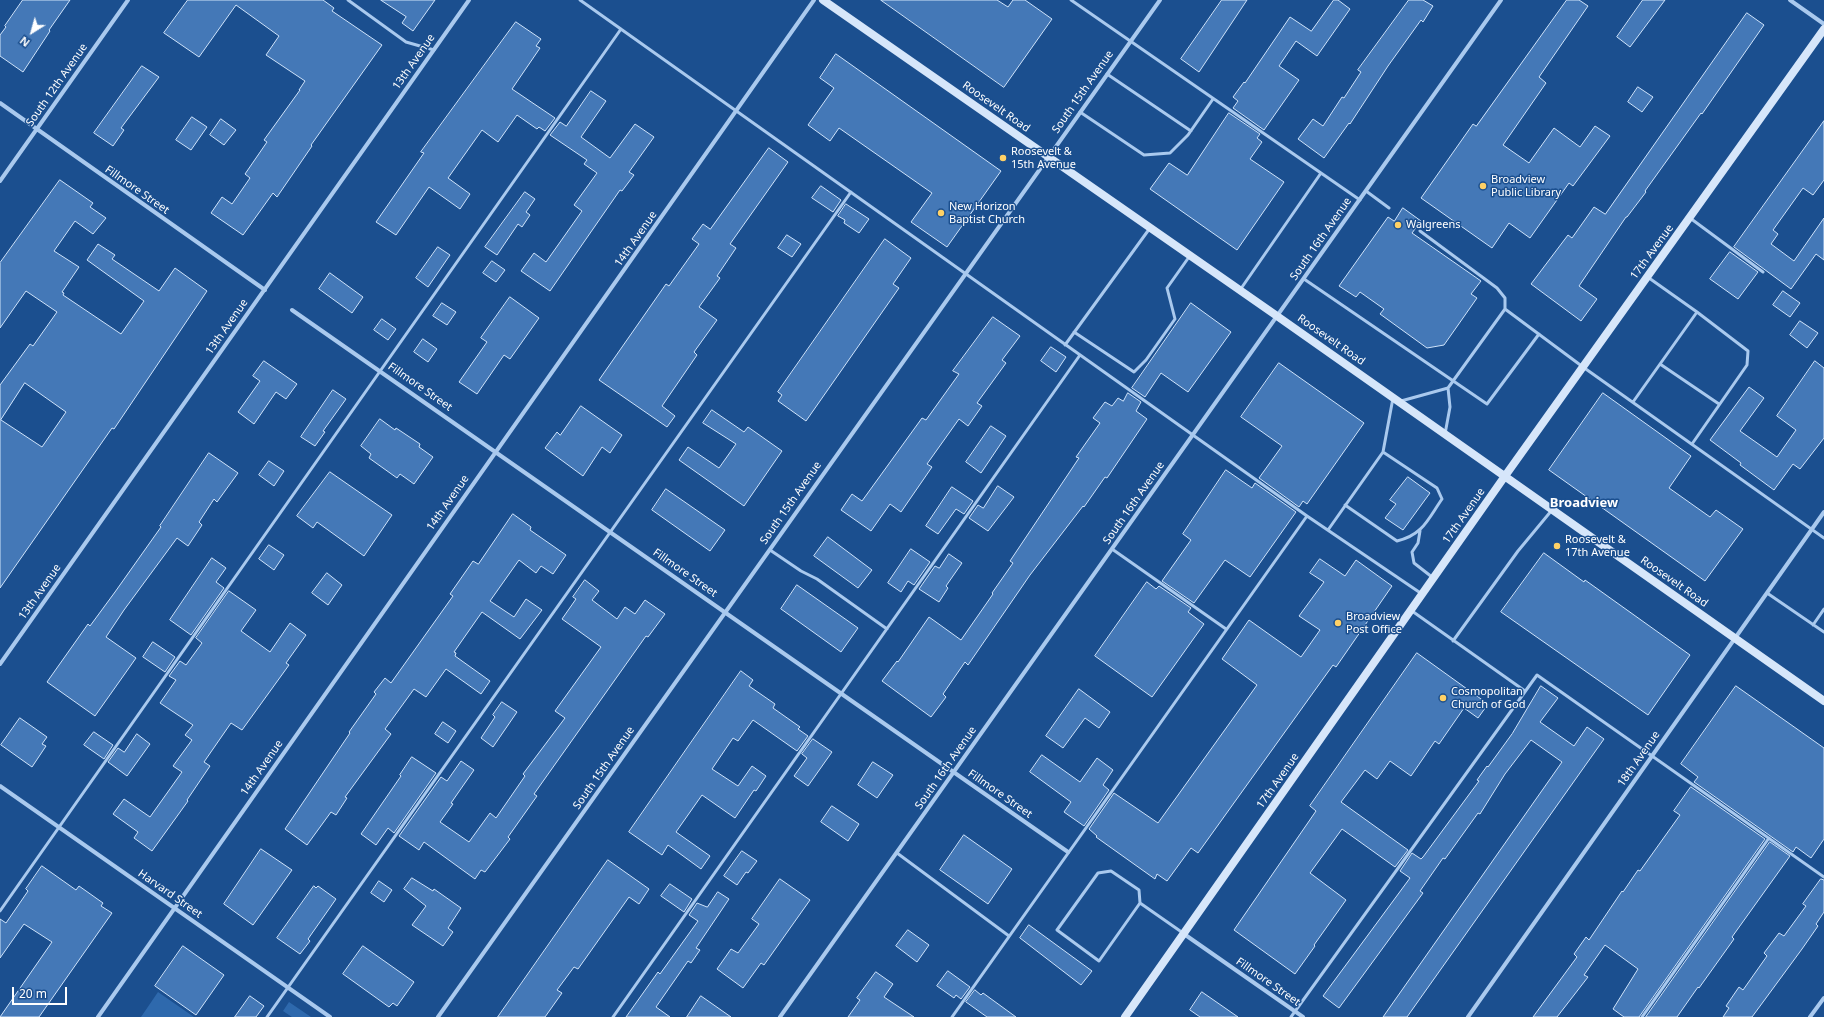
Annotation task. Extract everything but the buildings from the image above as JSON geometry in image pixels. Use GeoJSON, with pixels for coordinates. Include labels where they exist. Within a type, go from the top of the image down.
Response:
{"type":"FeatureCollection","features":[{"type":"Feature","properties":{"kind":"main road","name":"Roosevelt Road"},"geometry":{"type":"LineString","coordinates":[[823,0],[1506,476],[1824,702]]}},
{"type":"Feature","properties":{"kind":"main road","name":"17th Avenue"},"geometry":{"type":"LineString","coordinates":[[1126,1017],[1422,594],[1824,29]]}},
{"type":"Feature","properties":{"kind":"street","name":"South 12th Avenue"},"geometry":{"type":"LineString","coordinates":[[0,181],[128,0]]}},
{"type":"Feature","properties":{"kind":"street","name":"13th Avenue"},"geometry":{"type":"LineString","coordinates":[[0,664],[469,0]]}},
{"type":"Feature","properties":{"kind":"street","name":"14th Avenue"},"geometry":{"type":"LineString","coordinates":[[98,1017],[496,451],[737,112],[814,0]]}},
{"type":"Feature","properties":{"kind":"street","name":"South 15th Avenue"},"geometry":{"type":"LineString","coordinates":[[438,1017],[1160,0]]}},
{"type":"Feature","properties":{"kind":"street","name":"South 16th Avenue"},"geometry":{"type":"LineString","coordinates":[[780,1017],[1501,0]]}},
{"type":"Feature","properties":{"kind":"street"},"geometry":{"type":"LineString","coordinates":[[1790,0],[1824,24]]}},
{"type":"Feature","properties":{"kind":"street","name":"Fillmore Street"},"geometry":{"type":"LineString","coordinates":[[0,103],[36,130],[265,290]]}},
{"type":"Feature","properties":{"kind":"street","name":"Fillmore Street"},"geometry":{"type":"LineString","coordinates":[[292,310],[496,451],[1068,852]]}},
{"type":"Feature","properties":{"kind":"street","name":"18th Avenue"},"geometry":{"type":"LineString","coordinates":[[1468,1017],[1736,639],[1824,512]]}},
{"type":"Feature","properties":{"kind":"street","name":"Harvard Street"},"geometry":{"type":"LineString","coordinates":[[0,786],[330,1017]]}},
{"type":"Feature","properties":{"kind":"street","name":"Fillmore Street"},"geometry":{"type":"LineString","coordinates":[[1184,934],[1303,1017]]}},
{"type":"Feature","properties":{"kind":"street"},"geometry":{"type":"LineString","coordinates":[[1810,1017],[1824,998]]}},
{"type":"Feature","properties":{"kind":"lane"},"geometry":{"type":"LineString","coordinates":[[348,0],[406,42],[434,50]]}},
{"type":"Feature","properties":{"kind":"lane"},"geometry":{"type":"LineString","coordinates":[[580,0],[1307,516],[1422,594]]}},
{"type":"Feature","properties":{"kind":"lane"},"geometry":{"type":"LineString","coordinates":[[1071,0],[1360,200]]}},
{"type":"Feature","properties":{"kind":"lane"},"geometry":{"type":"LineString","coordinates":[[0,911],[621,29]]}},
{"type":"Feature","properties":{"kind":"lane"},"geometry":{"type":"LineString","coordinates":[[1107,74],[1191,131]]}},
{"type":"Feature","properties":{"kind":"lane"},"geometry":{"type":"LineString","coordinates":[[1080,112],[1144,155],[1170,153],[1191,131],[1213,99]]}},
{"type":"Feature","properties":{"kind":"lane"},"geometry":{"type":"LineString","coordinates":[[1240,290],[1321,173]]}},
{"type":"Feature","properties":{"kind":"lane"},"geometry":{"type":"LineString","coordinates":[[1366,190],[1389,208]]}},
{"type":"Feature","properties":{"kind":"lane"},"geometry":{"type":"LineString","coordinates":[[267,1017],[851,192]]}},
{"type":"Feature","properties":{"kind":"lane"},"geometry":{"type":"LineString","coordinates":[[1690,218],[1763,272]]}},
{"type":"Feature","properties":{"kind":"lane"},"geometry":{"type":"LineString","coordinates":[[1065,345],[1150,228]]}},
{"type":"Feature","properties":{"kind":"lane"},"geometry":{"type":"LineString","coordinates":[[1420,231],[1497,288],[1505,298],[1505,309],[1452,380],[1448,388],[1450,407],[1445,434]]}},
{"type":"Feature","properties":{"kind":"lane"},"geometry":{"type":"LineString","coordinates":[[1074,332],[1134,372],[1146,360],[1175,319],[1167,288],[1190,256]]}},
{"type":"Feature","properties":{"kind":"lane"},"geometry":{"type":"LineString","coordinates":[[1648,277],[1748,351],[1747,365],[1692,444]]}},
{"type":"Feature","properties":{"kind":"lane"},"geometry":{"type":"LineString","coordinates":[[1304,279],[1487,404],[1539,334]]}},
{"type":"Feature","properties":{"kind":"lane"},"geometry":{"type":"LineString","coordinates":[[1505,309],[1583,367],[1824,538]]}},
{"type":"Feature","properties":{"kind":"lane"},"geometry":{"type":"LineString","coordinates":[[1633,402],[1697,312]]}},
{"type":"Feature","properties":{"kind":"lane"},"geometry":{"type":"LineString","coordinates":[[612,1017],[1080,355]]}},
{"type":"Feature","properties":{"kind":"lane"},"geometry":{"type":"LineString","coordinates":[[1660,364],[1719,404]]}},
{"type":"Feature","properties":{"kind":"lane"},"geometry":{"type":"LineString","coordinates":[[1328,530],[1384,452],[1396,399],[1448,388]]}},
{"type":"Feature","properties":{"kind":"lane"},"geometry":{"type":"LineString","coordinates":[[1384,452],[1437,488],[1442,499],[1420,531],[1418,543],[1412,552],[1414,564],[1434,579]]}},
{"type":"Feature","properties":{"kind":"lane"},"geometry":{"type":"LineString","coordinates":[[1345,505],[1397,540],[1406,539],[1420,531]]}},
{"type":"Feature","properties":{"kind":"lane"},"geometry":{"type":"LineString","coordinates":[[1453,641],[1518,551],[1552,509]]}},
{"type":"Feature","properties":{"kind":"lane"},"geometry":{"type":"LineString","coordinates":[[952,1017],[1226,628],[1307,516]]}},
{"type":"Feature","properties":{"kind":"lane"},"geometry":{"type":"LineString","coordinates":[[1112,548],[1226,628]]}},
{"type":"Feature","properties":{"kind":"lane"},"geometry":{"type":"LineString","coordinates":[[770,550],[801,571],[817,579],[887,629]]}},
{"type":"Feature","properties":{"kind":"lane"},"geometry":{"type":"LineString","coordinates":[[1767,593],[1824,632]]}},
{"type":"Feature","properties":{"kind":"lane"},"geometry":{"type":"LineString","coordinates":[[1813,625],[1824,609]]}},
{"type":"Feature","properties":{"kind":"lane"},"geometry":{"type":"LineString","coordinates":[[1411,610],[1525,691]]}},
{"type":"Feature","properties":{"kind":"lane"},"geometry":{"type":"LineString","coordinates":[[1291,1017],[1537,675],[1824,877]]}},
{"type":"Feature","properties":{"kind":"lane"},"geometry":{"type":"LineString","coordinates":[[1642,1017],[1768,838]]}},
{"type":"Feature","properties":{"kind":"lane"},"geometry":{"type":"LineString","coordinates":[[897,853],[1009,936]]}},
{"type":"Feature","properties":{"kind":"lane"},"geometry":{"type":"LineString","coordinates":[[1140,903],[1099,961],[1057,930],[1098,872],[1111,871],[1138,890],[1140,903],[1184,934]]}},
{"type":"Feature","properties":{"kind":"shaded area"},"geometry":{"type":"Polygon","coordinates":[[[158,992],[194,1017],[141,1017],[158,992]]]}},
{"type":"Feature","properties":{"kind":"shaded area"},"geometry":{"type":"Polygon","coordinates":[[[289,1002],[311,1017],[292,1017],[283,1011],[289,1002]]]}},
{"type":"Feature","properties":{"kind":"place","name":"Roosevelt & 15th Avenue"},"geometry":{"type":"Point","coordinates":[1003,158]}},
{"type":"Feature","properties":{"kind":"place","name":"Broadview Public Library"},"geometry":{"type":"Point","coordinates":[1483,186]}},
{"type":"Feature","properties":{"kind":"place","name":"New Horizon Baptist Church"},"geometry":{"type":"Point","coordinates":[941,213]}},
{"type":"Feature","properties":{"kind":"place","name":"Walgreens"},"geometry":{"type":"Point","coordinates":[1398,225]}},
{"type":"Feature","properties":{"kind":"place","name":"Roosevelt & 17th Avenue"},"geometry":{"type":"Point","coordinates":[1557,546]}},
{"type":"Feature","properties":{"kind":"place","name":"Broadview Post Office"},"geometry":{"type":"Point","coordinates":[1338,623]}},
{"type":"Feature","properties":{"kind":"place","name":"Cosmopolitan Church of God"},"geometry":{"type":"Point","coordinates":[1443,698]}},
{"type":"Feature","properties":{"kind":"district","name":"Broadview"},"geometry":{"type":"Point","coordinates":[1584,503]}}]}
